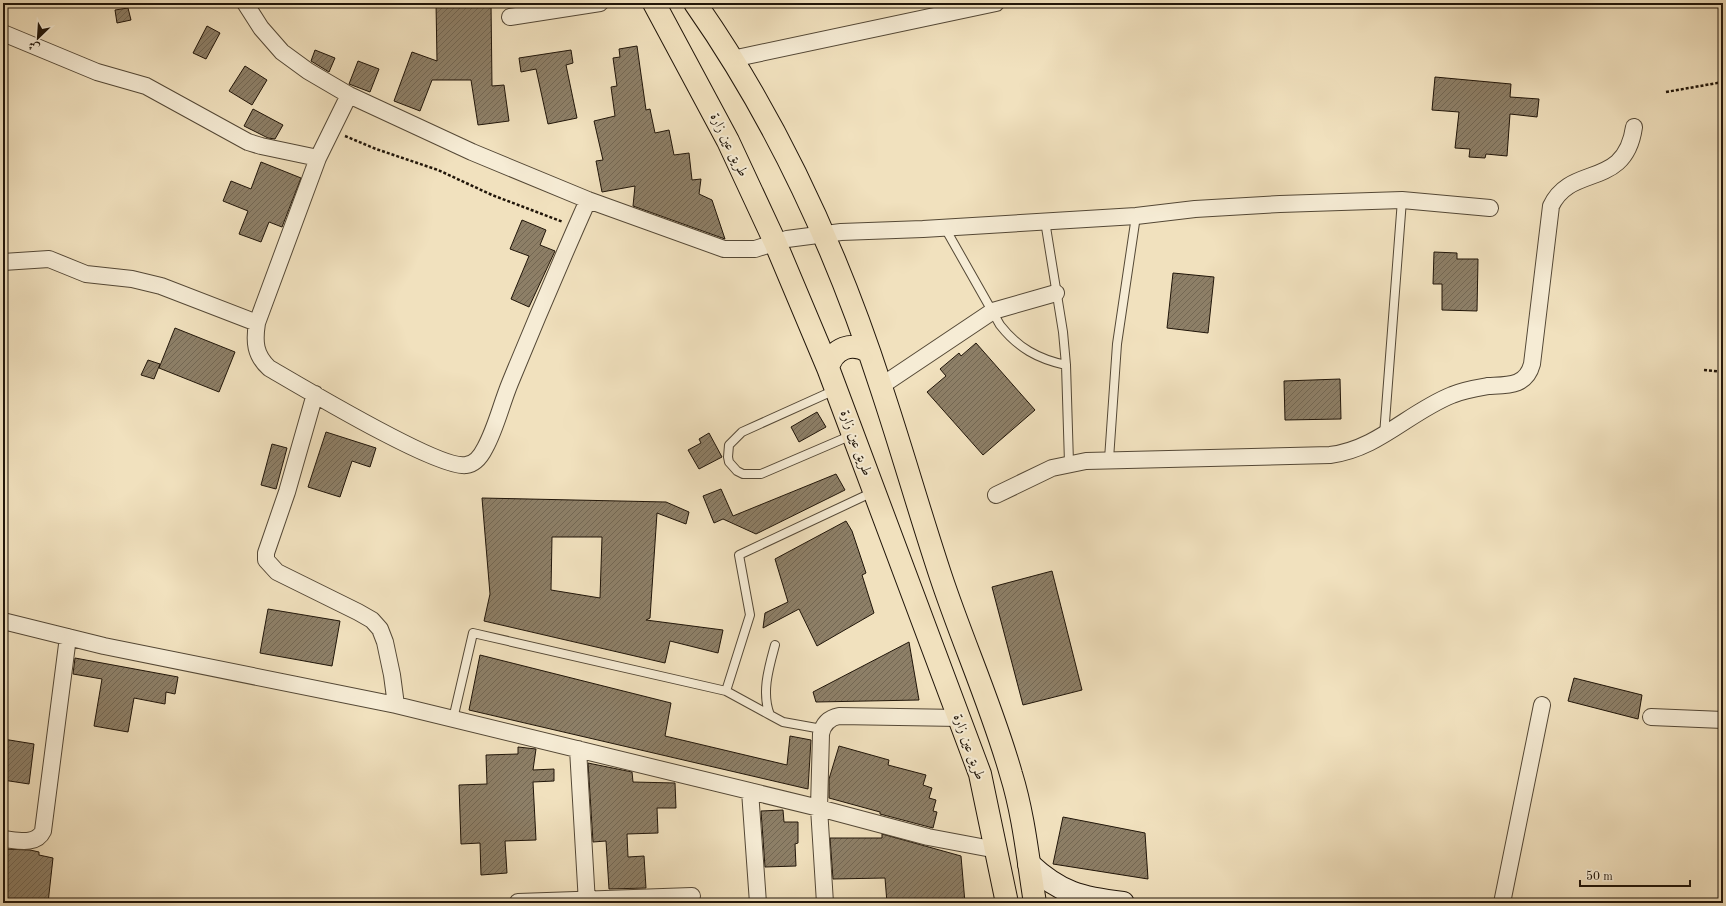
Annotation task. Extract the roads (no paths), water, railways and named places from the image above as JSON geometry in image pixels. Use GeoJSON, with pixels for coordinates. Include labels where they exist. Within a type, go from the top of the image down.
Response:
{"type":"FeatureCollection","features":[{"type":"Feature","properties":{"kind":"main road","name":"طريق عين زارة"},"geometry":{"type":"LineString","coordinates":[[654,3],[728,141],[775,242],[828,368],[980,774],[1007,903]]}},
{"type":"Feature","properties":{"kind":"main road"},"geometry":{"type":"LineString","coordinates":[[695,3],[732,59],[774,133],[823,233],[850,298],[881,386],[941,576],[1012,775],[1021,814],[1035,903]]}},
{"type":"Feature","properties":{"kind":"main road"},"geometry":{"type":"LineString","coordinates":[[828,368],[833,356],[844,348],[857,347],[869,352]]}},
{"type":"Feature","properties":{"kind":"main road"},"geometry":{"type":"LineString","coordinates":[[1029,864],[1051,882],[1076,895],[1084,901],[1123,903]]}},
{"type":"Feature","properties":{"kind":"street"},"geometry":{"type":"LineString","coordinates":[[245,3],[261,28],[282,52],[308,71],[350,95],[465,149],[588,200],[714,247],[745,250],[775,242],[823,233],[945,228],[1136,216],[1195,209],[1272,204],[1402,200],[1490,208]]}},
{"type":"Feature","properties":{"kind":"street"},"geometry":{"type":"LineString","coordinates":[[510,17],[600,3]]}},
{"type":"Feature","properties":{"kind":"street"},"geometry":{"type":"LineString","coordinates":[[732,59],[996,3]]}},
{"type":"Feature","properties":{"kind":"street"},"geometry":{"type":"LineString","coordinates":[[3,33],[97,72],[146,86],[248,142],[318,158]]}},
{"type":"Feature","properties":{"kind":"street"},"geometry":{"type":"LineString","coordinates":[[350,95],[318,158],[257,323],[255,338],[256,350],[261,360],[269,368],[411,447],[450,464],[465,466],[476,462],[485,449],[507,390],[588,200]]}},
{"type":"Feature","properties":{"kind":"street"},"geometry":{"type":"LineString","coordinates":[[996,495],[1033,476],[1069,463],[1109,459],[1330,455],[1358,449],[1384,436],[1424,408],[1444,398],[1471,389],[1513,384],[1523,380],[1528,375],[1532,364],[1551,206],[1554,198],[1566,186],[1603,173],[1619,162],[1630,146],[1634,127]]}},
{"type":"Feature","properties":{"kind":"street"},"geometry":{"type":"LineString","coordinates":[[3,262],[49,259],[86,274],[132,279],[162,286],[257,323]]}},
{"type":"Feature","properties":{"kind":"street"},"geometry":{"type":"LineString","coordinates":[[881,386],[993,311],[1056,293]]}},
{"type":"Feature","properties":{"kind":"street"},"geometry":{"type":"LineString","coordinates":[[315,394],[289,485],[266,553],[266,560],[277,572],[372,620],[380,629],[385,642],[392,675],[396,705]]}},
{"type":"Feature","properties":{"kind":"street"},"geometry":{"type":"LineString","coordinates":[[3,622],[68,637],[396,705],[819,808],[928,837],[997,850]]}},
{"type":"Feature","properties":{"kind":"street"},"geometry":{"type":"LineString","coordinates":[[3,839],[29,841],[37,839],[43,831],[68,637]]}},
{"type":"Feature","properties":{"kind":"street"},"geometry":{"type":"LineString","coordinates":[[1502,903],[1542,705]]}},
{"type":"Feature","properties":{"kind":"street"},"geometry":{"type":"LineString","coordinates":[[825,903],[819,808],[822,729],[827,721],[839,716],[958,718]]}},
{"type":"Feature","properties":{"kind":"street"},"geometry":{"type":"LineString","coordinates":[[1651,716],[1723,720]]}},
{"type":"Feature","properties":{"kind":"street"},"geometry":{"type":"LineString","coordinates":[[578,749],[587,902]]}},
{"type":"Feature","properties":{"kind":"street"},"geometry":{"type":"LineString","coordinates":[[750,791],[758,903]]}},
{"type":"Feature","properties":{"kind":"street"},"geometry":{"type":"LineString","coordinates":[[518,902],[587,902],[692,896]]}},
{"type":"Feature","properties":{"kind":"lane"},"geometry":{"type":"LineString","coordinates":[[1384,436],[1402,200]]}},
{"type":"Feature","properties":{"kind":"lane"},"geometry":{"type":"LineString","coordinates":[[1109,459],[1117,344],[1136,216]]}},
{"type":"Feature","properties":{"kind":"lane"},"geometry":{"type":"LineString","coordinates":[[1045,221],[1063,332],[1066,365],[1069,463]]}},
{"type":"Feature","properties":{"kind":"lane"},"geometry":{"type":"LineString","coordinates":[[945,228],[1010,338],[1022,348],[1036,356],[1066,365]]}},
{"type":"Feature","properties":{"kind":"lane"},"geometry":{"type":"LineString","coordinates":[[836,390],[742,432],[729,445],[729,462],[737,471],[743,474],[761,474],[853,435]]}},
{"type":"Feature","properties":{"kind":"lane"},"geometry":{"type":"LineString","coordinates":[[726,691],[750,615],[739,555],[874,491]]}},
{"type":"Feature","properties":{"kind":"lane"},"geometry":{"type":"LineString","coordinates":[[453,719],[473,633],[726,691],[783,722],[822,729]]}},
{"type":"Feature","properties":{"kind":"lane"},"geometry":{"type":"LineString","coordinates":[[770,715],[766,705],[766,693],[769,665],[775,645]]}}]}
